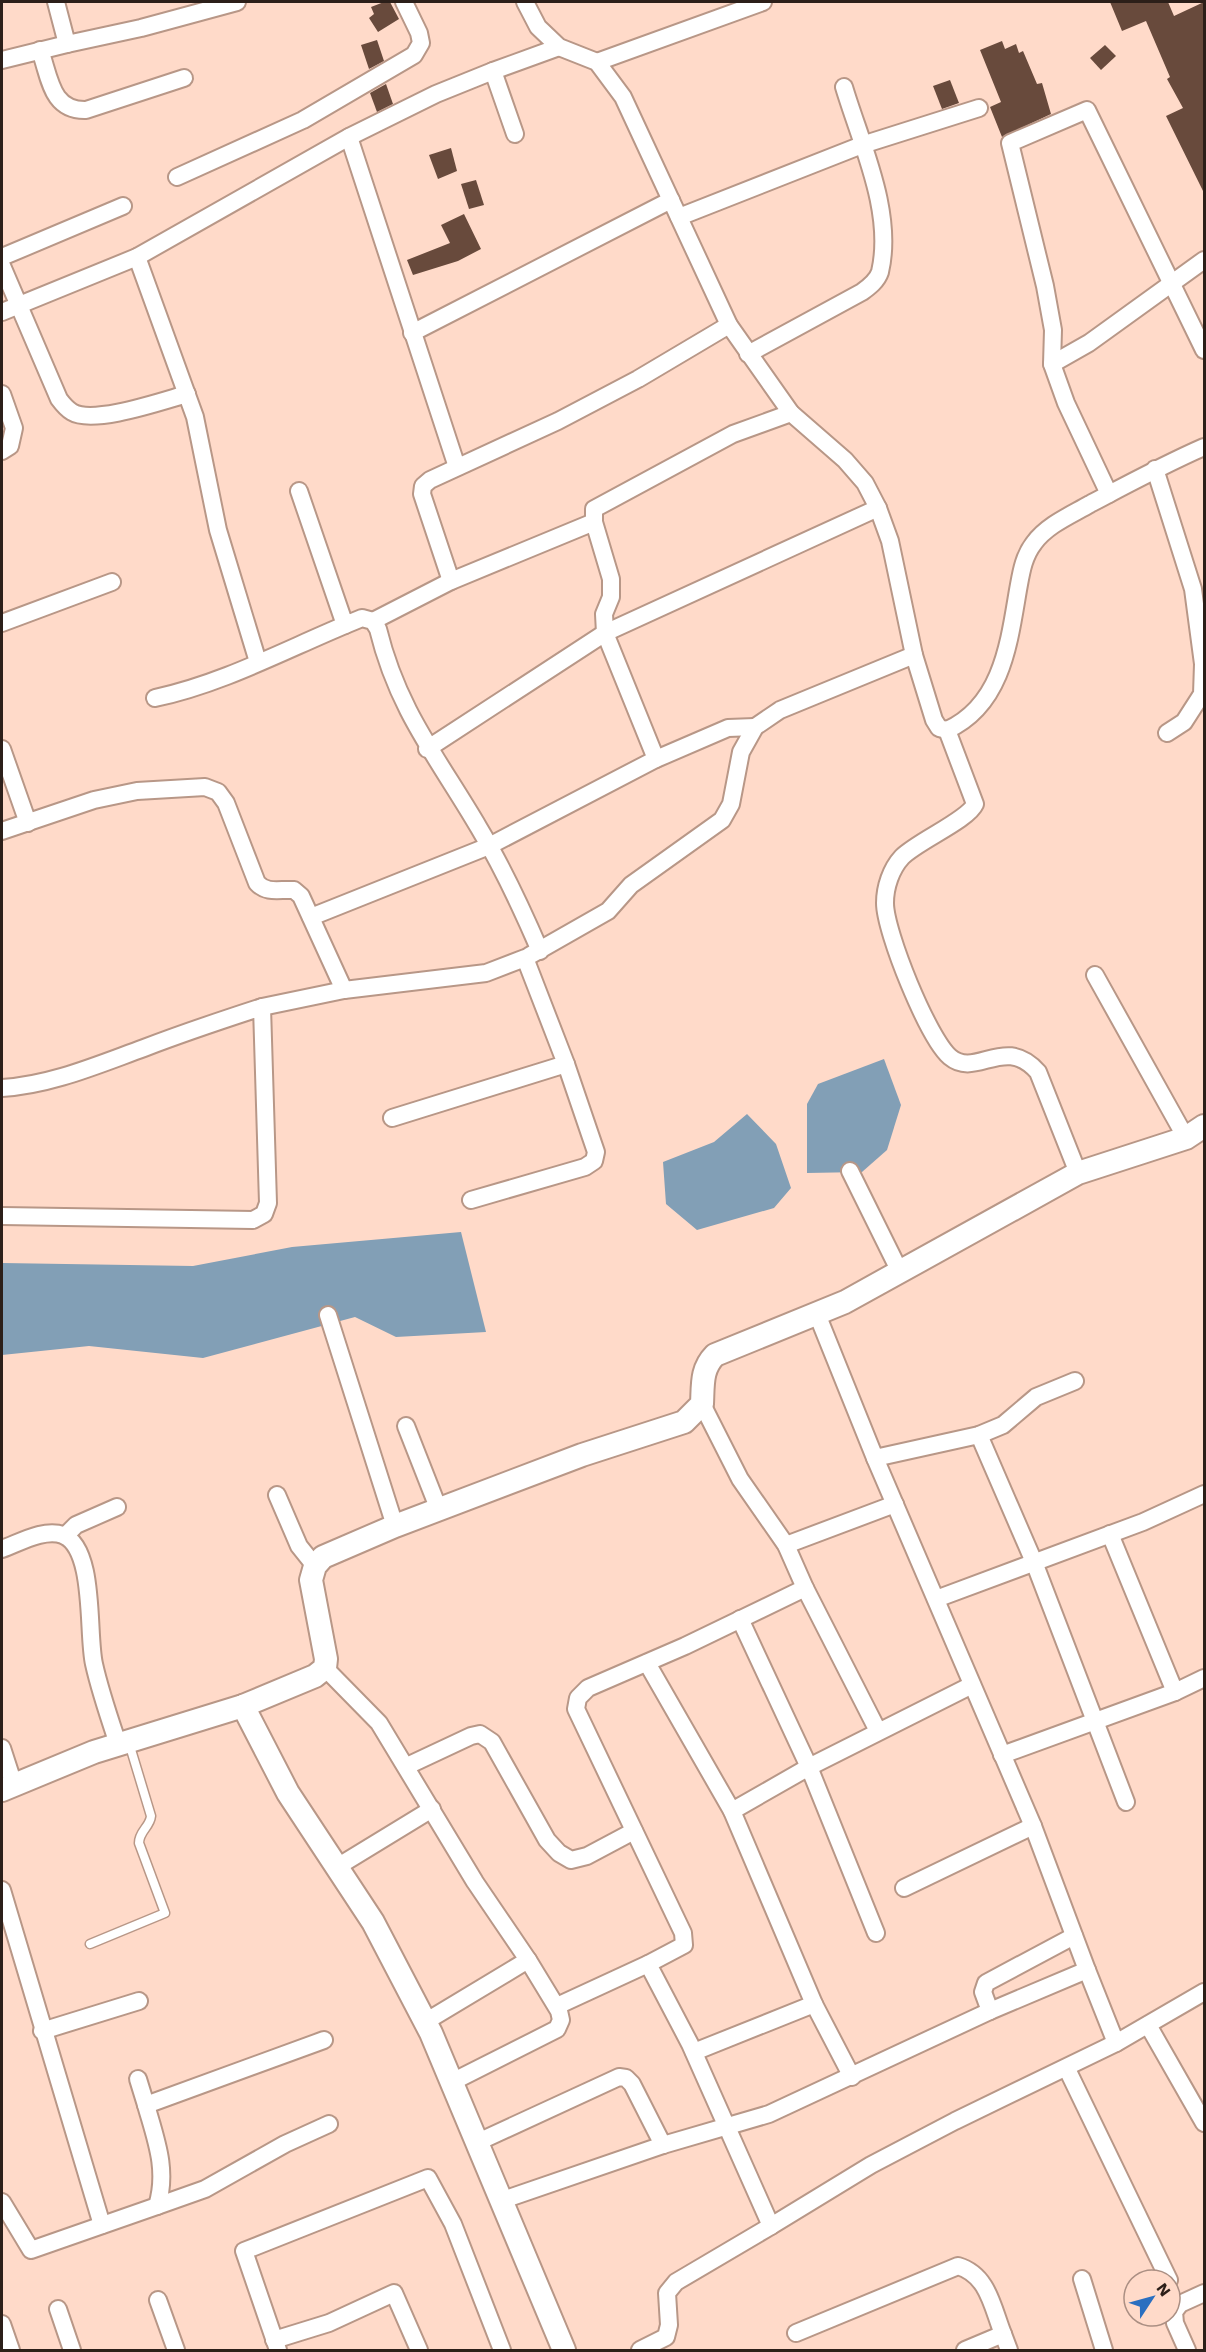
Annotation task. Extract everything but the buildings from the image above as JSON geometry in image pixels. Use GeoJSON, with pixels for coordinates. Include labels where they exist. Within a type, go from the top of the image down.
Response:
{"type":"FeatureCollection","features":[{"type":"Feature","properties":{"kind":"street"},"geometry":{"type":"LineString","coordinates":[[56,2],[67,44]]}},
{"type":"Feature","properties":{"kind":"street"},"geometry":{"type":"LineString","coordinates":[[2,60],[141,28],[237,2]]}},
{"type":"Feature","properties":{"kind":"street"},"geometry":{"type":"LineString","coordinates":[[177,177],[303,120],[414,55],[421,43],[419,33],[404,2]]}},
{"type":"Feature","properties":{"kind":"street"},"geometry":{"type":"LineString","coordinates":[[525,2],[538,27],[559,47],[597,62],[623,97],[729,325],[791,413],[845,460],[865,483],[878,507],[890,541],[914,655],[934,720],[939,728],[947,730],[975,712],[996,682],[1010,639],[1023,561],[1034,542],[1055,524],[1155,469],[1204,447]]}},
{"type":"Feature","properties":{"kind":"street"},"geometry":{"type":"LineString","coordinates":[[597,62],[763,2]]}},
{"type":"Feature","properties":{"kind":"street"},"geometry":{"type":"LineString","coordinates":[[2,312],[137,257],[349,138],[436,94],[559,47]]}},
{"type":"Feature","properties":{"kind":"street"},"geometry":{"type":"LineString","coordinates":[[40,50],[57,97],[63,106],[72,111],[86,110],[184,78]]}},
{"type":"Feature","properties":{"kind":"street"},"geometry":{"type":"LineString","coordinates":[[493,71],[515,134]]}},
{"type":"Feature","properties":{"kind":"street"},"geometry":{"type":"LineString","coordinates":[[748,354],[862,292],[874,282],[880,273],[884,216],[844,87]]}},
{"type":"Feature","properties":{"kind":"street"},"geometry":{"type":"LineString","coordinates":[[679,217],[862,145],[979,108]]}},
{"type":"Feature","properties":{"kind":"street"},"geometry":{"type":"LineString","coordinates":[[1109,494],[1066,403],[1052,364],[1053,330],[1045,286],[1010,143],[1087,110],[1204,350]]}},
{"type":"Feature","properties":{"kind":"street"},"geometry":{"type":"LineString","coordinates":[[349,138],[457,467]]}},
{"type":"Feature","properties":{"kind":"street"},"geometry":{"type":"LineString","coordinates":[[412,333],[670,200]]}},
{"type":"Feature","properties":{"kind":"street"},"geometry":{"type":"LineString","coordinates":[[2,257],[123,206]]}},
{"type":"Feature","properties":{"kind":"street"},"geometry":{"type":"LineString","coordinates":[[137,257],[187,394],[206,460],[209,491],[218,530],[258,662]]}},
{"type":"Feature","properties":{"kind":"street"},"geometry":{"type":"LineString","coordinates":[[1052,364],[1089,343],[1204,260]]}},
{"type":"Feature","properties":{"kind":"street"},"geometry":{"type":"LineString","coordinates":[[2,266],[58,399],[72,412],[88,416],[115,412],[187,394]]}},
{"type":"Feature","properties":{"kind":"street"},"geometry":{"type":"LineString","coordinates":[[451,581],[422,494],[423,486],[430,480],[558,421],[638,379],[729,325]]}},
{"type":"Feature","properties":{"kind":"street"},"geometry":{"type":"LineString","coordinates":[[2,394],[14,428],[10,446],[2,451]]}},
{"type":"Feature","properties":{"kind":"street"},"geometry":{"type":"LineString","coordinates":[[656,759],[605,633],[604,614],[611,597],[611,579],[594,522],[594,509],[734,434],[791,413]]}},
{"type":"Feature","properties":{"kind":"street"},"geometry":{"type":"LineString","coordinates":[[1155,469],[1199,587],[1203,664],[1202,694],[1184,722],[1167,734]]}},
{"type":"Feature","properties":{"kind":"street"},"geometry":{"type":"LineString","coordinates":[[299,491],[345,625]]}},
{"type":"Feature","properties":{"kind":"street"},"geometry":{"type":"LineString","coordinates":[[427,749],[605,633],[878,507]]}},
{"type":"Feature","properties":{"kind":"street"},"geometry":{"type":"LineString","coordinates":[[155,698],[183,692],[362,618],[373,621],[451,581],[594,522]]}},
{"type":"Feature","properties":{"kind":"street"},"geometry":{"type":"LineString","coordinates":[[2,623],[112,582]]}},
{"type":"Feature","properties":{"kind":"street"},"geometry":{"type":"LineString","coordinates":[[373,621],[403,704],[427,749],[489,846],[517,898],[532,955],[596,1152],[594,1161],[585,1167],[471,1200]]}},
{"type":"Feature","properties":{"kind":"street"},"geometry":{"type":"LineString","coordinates":[[2,1088],[22,1087],[76,1073],[262,1007],[344,990],[486,973],[532,955],[608,911],[631,885],[723,820],[731,804],[741,752],[755,727],[780,710],[914,655]]}},
{"type":"Feature","properties":{"kind":"street"},"geometry":{"type":"LineString","coordinates":[[311,917],[489,846],[656,759],[728,728],[755,727]]}},
{"type":"Feature","properties":{"kind":"street"},"geometry":{"type":"LineString","coordinates":[[947,730],[975,804],[968,813],[921,842],[901,858],[889,877],[885,903],[888,924],[916,1001],[943,1048],[959,1061],[972,1063],[1014,1055],[1027,1059],[1038,1072],[1078,1173]]}},
{"type":"Feature","properties":{"kind":"street"},"geometry":{"type":"LineString","coordinates":[[2,749],[28,823]]}},
{"type":"Feature","properties":{"kind":"street"},"geometry":{"type":"LineString","coordinates":[[2,831],[94,800],[137,791],[205,787],[218,792],[226,803],[257,883],[262,889],[270,891],[294,890],[304,901],[344,990]]}},
{"type":"Feature","properties":{"kind":"street"},"geometry":{"type":"LineString","coordinates":[[878,1731],[805,1588],[786,1545],[740,1479],[702,1404],[703,1374],[707,1363],[715,1355],[844,1302],[1078,1173],[1195,1132],[1095,975]]}},
{"type":"Feature","properties":{"kind":"street"},"geometry":{"type":"LineString","coordinates":[[2,1216],[253,1220],[264,1214],[268,1203],[262,1007]]}},
{"type":"Feature","properties":{"kind":"street"},"geometry":{"type":"LineString","coordinates":[[392,1118],[566,1064]]}},
{"type":"Feature","properties":{"kind":"street"},"geometry":{"type":"LineString","coordinates":[[850,1171],[899,1270]]}},
{"type":"Feature","properties":{"kind":"street"},"geometry":{"type":"LineString","coordinates":[[817,1314],[875,1458],[1033,1826],[1116,2043]]}},
{"type":"Feature","properties":{"kind":"street"},"geometry":{"type":"LineString","coordinates":[[328,1315],[395,1526]]}},
{"type":"Feature","properties":{"kind":"street"},"geometry":{"type":"LineString","coordinates":[[875,1458],[979,1435],[1003,1425],[1036,1396],[1075,1381]]}},
{"type":"Feature","properties":{"kind":"street"},"geometry":{"type":"LineString","coordinates":[[2,1748],[8,1788],[123,1742],[243,1706],[315,1676],[325,1668],[326,1659],[311,1580],[315,1566],[337,1549],[582,1455],[684,1422],[695,1414],[702,1404]]}},
{"type":"Feature","properties":{"kind":"street"},"geometry":{"type":"LineString","coordinates":[[406,1426],[439,1510]]}},
{"type":"Feature","properties":{"kind":"street"},"geometry":{"type":"LineString","coordinates":[[979,1435],[1034,1562],[1126,1802]]}},
{"type":"Feature","properties":{"kind":"street"},"geometry":{"type":"LineString","coordinates":[[936,1599],[1110,1534],[1204,1494]]}},
{"type":"Feature","properties":{"kind":"street"},"geometry":{"type":"LineString","coordinates":[[278,1495],[299,1546],[315,1566]]}},
{"type":"Feature","properties":{"kind":"street"},"geometry":{"type":"LineString","coordinates":[[786,1545],[895,1504]]}},
{"type":"Feature","properties":{"kind":"street"},"geometry":{"type":"LineString","coordinates":[[65,1536],[76,1525],[117,1507]]}},
{"type":"Feature","properties":{"kind":"street"},"geometry":{"type":"LineString","coordinates":[[2,1549],[50,1533],[65,1536],[75,1544],[82,1558],[93,1661],[123,1742]]}},
{"type":"Feature","properties":{"kind":"street"},"geometry":{"type":"LineString","coordinates":[[1110,1534],[1175,1692]]}},
{"type":"Feature","properties":{"kind":"street"},"geometry":{"type":"LineString","coordinates":[[556,2006],[684,1945],[683,1933],[576,1709],[578,1698],[588,1688],[647,1663],[805,1588]]}},
{"type":"Feature","properties":{"kind":"street"},"geometry":{"type":"LineString","coordinates":[[740,1620],[809,1767],[876,1933]]}},
{"type":"Feature","properties":{"kind":"street"},"geometry":{"type":"LineString","coordinates":[[647,1663],[732,1811],[814,2004],[852,2077]]}},
{"type":"Feature","properties":{"kind":"street"},"geometry":{"type":"LineString","coordinates":[[325,1668],[379,1723],[475,1882],[528,1960],[556,2006],[561,2020],[557,2029],[452,2082]]}},
{"type":"Feature","properties":{"kind":"street"},"geometry":{"type":"LineString","coordinates":[[1002,1755],[1096,1723],[1204,1678]]}},
{"type":"Feature","properties":{"kind":"street"},"geometry":{"type":"LineString","coordinates":[[732,1811],[809,1767],[972,1685]]}},
{"type":"Feature","properties":{"kind":"street"},"geometry":{"type":"LineString","coordinates":[[243,1706],[288,1793],[373,1922],[425,2022],[503,2200],[560,2350]]}},
{"type":"Feature","properties":{"kind":"street"},"geometry":{"type":"LineString","coordinates":[[407,1766],[480,1734],[492,1742],[547,1840],[559,1853],[571,1860],[586,1856],[634,1831]]}},
{"type":"Feature","properties":{"kind":"street"},"geometry":{"type":"LineString","coordinates":[[337,1867],[432,1809]]}},
{"type":"Feature","properties":{"kind":"street"},"geometry":{"type":"LineString","coordinates":[[904,1888],[1033,1826]]}},
{"type":"Feature","properties":{"kind":"street"},"geometry":{"type":"LineString","coordinates":[[2,1890],[42,2031],[102,2225]]}},
{"type":"Feature","properties":{"kind":"street"},"geometry":{"type":"LineString","coordinates":[[990,2011],[983,1992],[986,1983],[1074,1936]]}},
{"type":"Feature","properties":{"kind":"street"},"geometry":{"type":"LineString","coordinates":[[425,2022],[528,1960]]}},
{"type":"Feature","properties":{"kind":"street"},"geometry":{"type":"LineString","coordinates":[[648,1964],[694,2052],[771,2226]]}},
{"type":"Feature","properties":{"kind":"street"},"geometry":{"type":"LineString","coordinates":[[503,2200],[663,2145],[769,2114],[990,2011],[1087,1970]]}},
{"type":"Feature","properties":{"kind":"street"},"geometry":{"type":"LineString","coordinates":[[640,2350],[666,2337],[669,2325],[666,2293],[676,2282],[871,2165],[955,2121],[1116,2043],[1204,1992]]}},
{"type":"Feature","properties":{"kind":"street"},"geometry":{"type":"LineString","coordinates":[[42,2031],[140,2001]]}},
{"type":"Feature","properties":{"kind":"street"},"geometry":{"type":"LineString","coordinates":[[694,2052],[814,2004]]}},
{"type":"Feature","properties":{"kind":"street"},"geometry":{"type":"LineString","coordinates":[[1148,2025],[1204,2123]]}},
{"type":"Feature","properties":{"kind":"street"},"geometry":{"type":"LineString","coordinates":[[146,2105],[324,2040]]}},
{"type":"Feature","properties":{"kind":"street"},"geometry":{"type":"LineString","coordinates":[[1067,2068],[1163,2268]]}},
{"type":"Feature","properties":{"kind":"street"},"geometry":{"type":"LineString","coordinates":[[478,2142],[619,2077],[626,2078],[632,2084],[663,2145]]}},
{"type":"Feature","properties":{"kind":"street"},"geometry":{"type":"LineString","coordinates":[[138,2079],[162,2160],[162,2187],[157,2206]]}},
{"type":"Feature","properties":{"kind":"street"},"geometry":{"type":"LineString","coordinates":[[2,2202],[31,2250],[205,2190],[285,2144],[329,2124]]}},
{"type":"Feature","properties":{"kind":"street"},"geometry":{"type":"LineString","coordinates":[[419,2350],[394,2293],[276,2345],[244,2251],[428,2178],[453,2224],[502,2350]]}},
{"type":"Feature","properties":{"kind":"street"},"geometry":{"type":"LineString","coordinates":[[796,2333],[958,2266],[972,2270],[985,2286],[1009,2350]]}},
{"type":"Feature","properties":{"kind":"street"},"geometry":{"type":"LineString","coordinates":[[1082,2279],[1104,2350]]}},
{"type":"Feature","properties":{"kind":"street"},"geometry":{"type":"LineString","coordinates":[[1182,2303],[1204,2293]]}},
{"type":"Feature","properties":{"kind":"street"},"geometry":{"type":"LineString","coordinates":[[158,2300],[176,2350]]}},
{"type":"Feature","properties":{"kind":"street"},"geometry":{"type":"LineString","coordinates":[[58,2309],[72,2350]]}},
{"type":"Feature","properties":{"kind":"street"},"geometry":{"type":"LineString","coordinates":[[2,2324],[11,2350]]}},
{"type":"Feature","properties":{"kind":"street"},"geometry":{"type":"LineString","coordinates":[[1177,2328],[1186,2350]]}},
{"type":"Feature","properties":{"kind":"street"},"geometry":{"type":"LineString","coordinates":[[965,2350],[1003,2334]]}},
{"type":"Feature","properties":{"kind":"lane"},"geometry":{"type":"LineString","coordinates":[[90,1944],[165,1913],[139,1843],[141,1833],[148,1826],[151,1816],[123,1742]]}},
{"type":"Feature","properties":{"kind":"water"},"geometry":{"type":"Polygon","coordinates":[[[884,1059],[901,1105],[887,1150],[862,1172],[807,1173],[807,1104],[818,1084],[884,1059]]]}},
{"type":"Feature","properties":{"kind":"water"},"geometry":{"type":"Polygon","coordinates":[[[747,1114],[776,1144],[791,1188],[774,1208],[697,1230],[666,1204],[663,1162],[714,1142],[747,1114]]]}},
{"type":"Feature","properties":{"kind":"water"},"geometry":{"type":"Polygon","coordinates":[[[461,1232],[486,1332],[396,1337],[355,1317],[203,1358],[89,1346],[2,1355],[2,1263],[193,1266],[292,1247],[461,1232]]]}}]}
